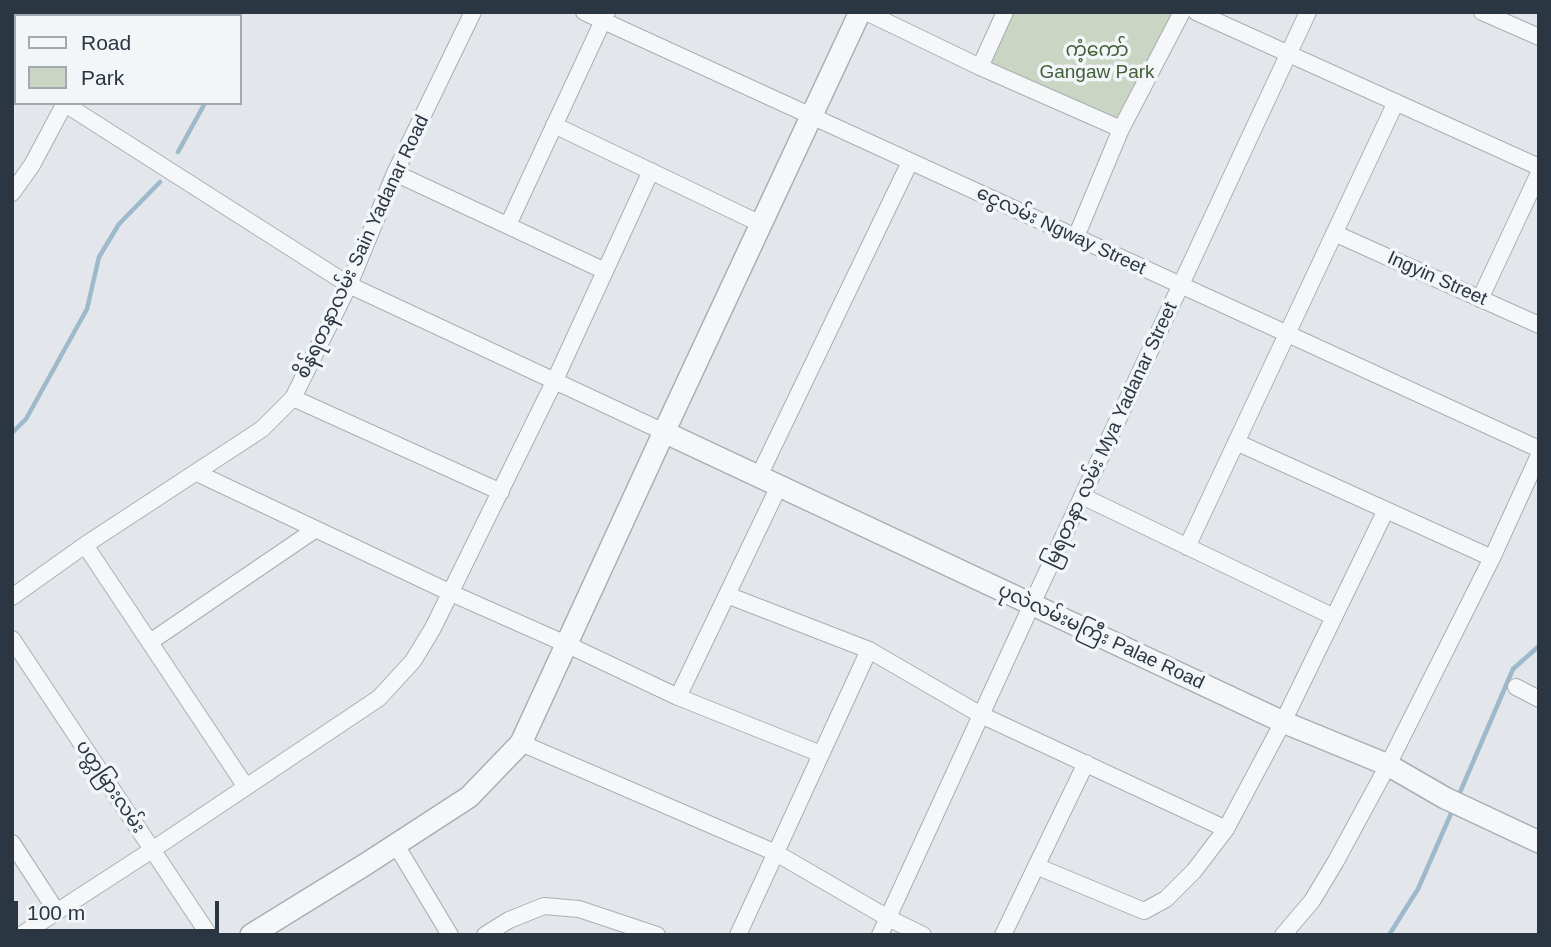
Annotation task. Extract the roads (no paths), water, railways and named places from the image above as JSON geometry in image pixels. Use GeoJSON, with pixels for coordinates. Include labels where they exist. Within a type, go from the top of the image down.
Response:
{"type":"FeatureCollection","features":[{"type":"Feature","properties":{"kind":"street","name":"စိန်ရတနာလမ်း Sain Yadanar Road"},"geometry":{"type":"LineString","coordinates":[[12,597],[85,545],[262,429],[293,398],[349,285],[394,173],[473,12]]}},
{"type":"Feature","properties":{"kind":"street","name":"ငွေလမ်း Ngway Street"},"geometry":{"type":"LineString","coordinates":[[584,12],[605,17],[910,162],[1539,449]]}},
{"type":"Feature","properties":{"kind":"street"},"geometry":{"type":"LineString","coordinates":[[251,935],[469,797],[521,743],[860,12]]}},
{"type":"Feature","properties":{"kind":"street"},"geometry":{"type":"LineString","coordinates":[[866,12],[980,67],[1121,129]]}},
{"type":"Feature","properties":{"kind":"street"},"geometry":{"type":"LineString","coordinates":[[980,67],[1005,12]]}},
{"type":"Feature","properties":{"kind":"street"},"geometry":{"type":"LineString","coordinates":[[1076,237],[1121,129],[1182,12]]}},
{"type":"Feature","properties":{"kind":"street"},"geometry":{"type":"LineString","coordinates":[[1196,12],[1539,167]]}},
{"type":"Feature","properties":{"kind":"street","name":"မြရတနာ လမ်း Mya Yadanar Street"},"geometry":{"type":"LineString","coordinates":[[880,935],[1308,12]]}},
{"type":"Feature","properties":{"kind":"street"},"geometry":{"type":"LineString","coordinates":[[1482,12],[1539,37]]}},
{"type":"Feature","properties":{"kind":"street"},"geometry":{"type":"LineString","coordinates":[[508,225],[605,17]]}},
{"type":"Feature","properties":{"kind":"street"},"geometry":{"type":"LineString","coordinates":[[1187,547],[1396,102]]}},
{"type":"Feature","properties":{"kind":"street"},"geometry":{"type":"LineString","coordinates":[[12,193],[32,165],[64,105]]}},
{"type":"Feature","properties":{"kind":"street"},"geometry":{"type":"LineString","coordinates":[[68,105],[349,285],[664,432]]}},
{"type":"Feature","properties":{"kind":"street"},"geometry":{"type":"LineString","coordinates":[[554,125],[761,224]]}},
{"type":"Feature","properties":{"kind":"street"},"geometry":{"type":"LineString","coordinates":[[759,476],[910,162]]}},
{"type":"Feature","properties":{"kind":"street"},"geometry":{"type":"LineString","coordinates":[[21,935],[379,698],[414,661],[501,492],[651,171]]}},
{"type":"Feature","properties":{"kind":"street"},"geometry":{"type":"LineString","coordinates":[[394,173],[605,271]]}},
{"type":"Feature","properties":{"kind":"street"},"geometry":{"type":"LineString","coordinates":[[1480,299],[1539,173]]}},
{"type":"Feature","properties":{"kind":"street","name":"Ingyin Street"},"geometry":{"type":"LineString","coordinates":[[1334,233],[1539,325]]}},
{"type":"Feature","properties":{"kind":"street"},"geometry":{"type":"LineString","coordinates":[[293,398],[501,492]]}},
{"type":"Feature","properties":{"kind":"street","name":"ပုလဲလမ်းမကြီး Palae Road"},"geometry":{"type":"LineString","coordinates":[[664,432],[1283,722],[1388,765],[1455,802],[1539,842]]}},
{"type":"Feature","properties":{"kind":"street"},"geometry":{"type":"LineString","coordinates":[[1236,442],[1492,558]]}},
{"type":"Feature","properties":{"kind":"street"},"geometry":{"type":"LineString","coordinates":[[1283,935],[1312,901],[1388,765],[1492,558],[1539,455]]}},
{"type":"Feature","properties":{"kind":"street"},"geometry":{"type":"LineString","coordinates":[[197,472],[678,697],[821,754]]}},
{"type":"Feature","properties":{"kind":"street"},"geometry":{"type":"LineString","coordinates":[[678,697],[779,486]]}},
{"type":"Feature","properties":{"kind":"street"},"geometry":{"type":"LineString","coordinates":[[1082,496],[1334,617]]}},
{"type":"Feature","properties":{"kind":"street"},"geometry":{"type":"LineString","coordinates":[[1035,866],[1144,911],[1166,899],[1194,871],[1226,829],[1283,722],[1386,510]]}},
{"type":"Feature","properties":{"kind":"street"},"geometry":{"type":"LineString","coordinates":[[149,642],[316,529]]}},
{"type":"Feature","properties":{"kind":"street"},"geometry":{"type":"LineString","coordinates":[[85,545],[246,787]]}},
{"type":"Feature","properties":{"kind":"street"},"geometry":{"type":"LineString","coordinates":[[726,595],[869,650],[981,715],[1226,829]]}},
{"type":"Feature","properties":{"kind":"street","name":"ပတ္တမြားလမ်း"},"geometry":{"type":"LineString","coordinates":[[12,639],[209,935]]}},
{"type":"Feature","properties":{"kind":"street"},"geometry":{"type":"LineString","coordinates":[[738,935],[869,650]]}},
{"type":"Feature","properties":{"kind":"street"},"geometry":{"type":"LineString","coordinates":[[1516,687],[1539,699]]}},
{"type":"Feature","properties":{"kind":"street"},"geometry":{"type":"LineString","coordinates":[[521,743],[776,853],[888,918],[923,935]]}},
{"type":"Feature","properties":{"kind":"street"},"geometry":{"type":"LineString","coordinates":[[1003,935],[1086,764]]}},
{"type":"Feature","properties":{"kind":"street"},"geometry":{"type":"LineString","coordinates":[[12,843],[57,912]]}},
{"type":"Feature","properties":{"kind":"street"},"geometry":{"type":"LineString","coordinates":[[396,845],[450,935]]}},
{"type":"Feature","properties":{"kind":"street"},"geometry":{"type":"LineString","coordinates":[[485,935],[509,920],[544,906],[579,909],[657,935]]}},
{"type":"Feature","properties":{"kind":"waterway"},"geometry":{"type":"LineString","coordinates":[[178,152],[204,105]]}},
{"type":"Feature","properties":{"kind":"waterway"},"geometry":{"type":"LineString","coordinates":[[12,433],[26,419],[87,309],[99,257],[119,224],[160,182]]}},
{"type":"Feature","properties":{"kind":"waterway"},"geometry":{"type":"LineString","coordinates":[[1458,797],[1513,669],[1539,646]]}},
{"type":"Feature","properties":{"kind":"waterway"},"geometry":{"type":"LineString","coordinates":[[1389,935],[1418,889],[1453,809]]}},
{"type":"Feature","properties":{"kind":"park label","name":"ကံ့ကော် Gangaw Park"},"geometry":{"type":"Point","coordinates":[1097,62]}}]}
